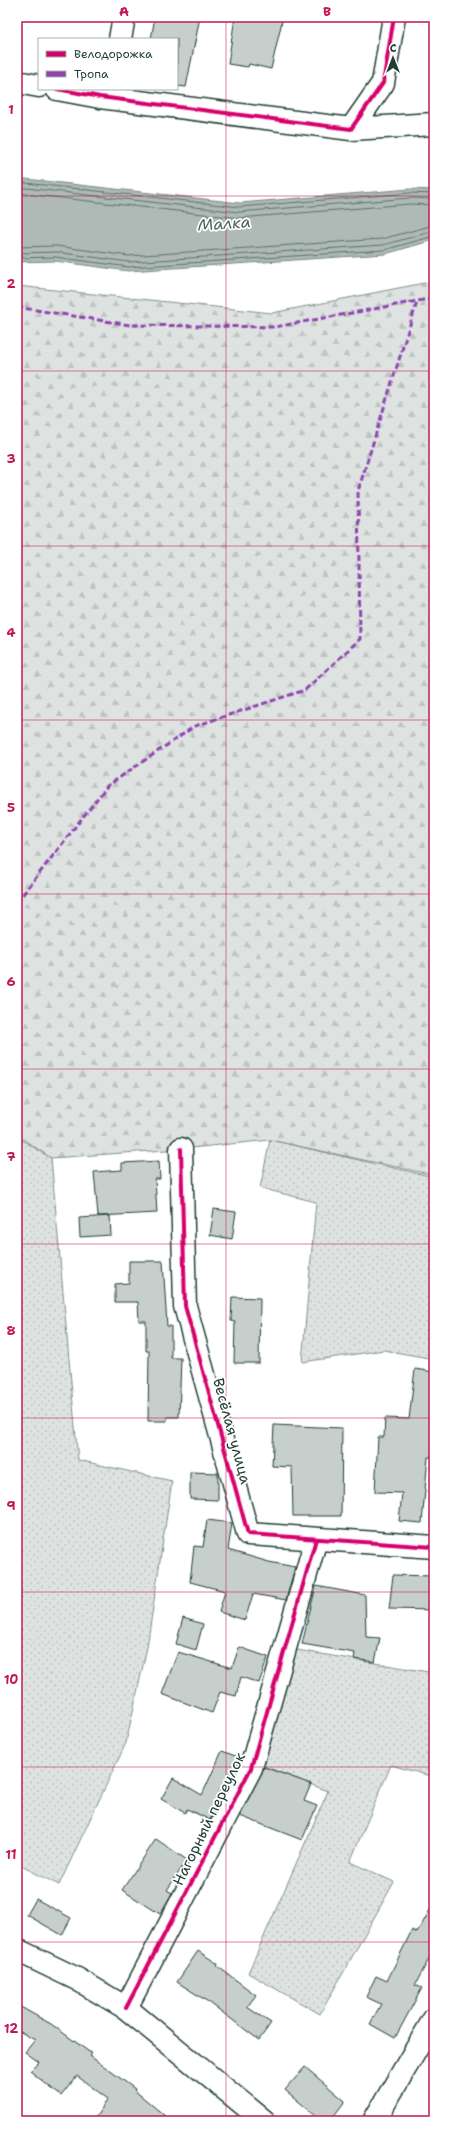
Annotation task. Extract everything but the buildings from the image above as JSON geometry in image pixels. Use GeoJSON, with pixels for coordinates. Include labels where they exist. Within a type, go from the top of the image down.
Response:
{"type":"FeatureCollection","features":[{"type":"Feature","properties":{"kind":"street"},"geometry":{"type":"LineString","coordinates":[[120,38],[124,17]]}},
{"type":"Feature","properties":{"kind":"street"},"geometry":{"type":"LineString","coordinates":[[351,129],[383,83],[394,17]]}},
{"type":"Feature","properties":{"kind":"street"},"geometry":{"type":"LineString","coordinates":[[17,82],[38,86]]}},
{"type":"Feature","properties":{"kind":"street"},"geometry":{"type":"LineString","coordinates":[[70,90],[109,93],[351,129],[434,124]]}},
{"type":"Feature","properties":{"kind":"street","name":"Весёлая улица"},"geometry":{"type":"LineString","coordinates":[[181,1149],[185,1306],[248,1534],[316,1540],[434,1547]]}},
{"type":"Feature","properties":{"kind":"street","name":"Нагорный переулок"},"geometry":{"type":"LineString","coordinates":[[126,2008],[251,1768],[316,1540]]}},
{"type":"Feature","properties":{"kind":"street"},"geometry":{"type":"LineString","coordinates":[[17,1950],[77,1979],[126,2008],[264,2121]]}},
{"type":"Feature","properties":{"kind":"street"},"geometry":{"type":"LineString","coordinates":[[374,2121],[434,2019]]}},
{"type":"Feature","properties":{"kind":"green space"},"geometry":{"type":"Polygon","coordinates":[[[434,281],[434,1175],[270,1140],[181,1149],[51,1158],[17,1135],[17,286],[272,313],[434,281]]]}},
{"type":"Feature","properties":{"kind":"green space"},"geometry":{"type":"Polygon","coordinates":[[[17,1137],[51,1158],[78,1460],[172,1481],[147,1647],[126,1743],[59,1885],[17,1864],[17,1137]]]}},
{"type":"Feature","properties":{"kind":"green space"},"geometry":{"type":"Polygon","coordinates":[[[270,1140],[434,1177],[434,1359],[384,1350],[302,1362],[316,1202],[260,1188],[270,1140]]]}},
{"type":"Feature","properties":{"kind":"green space"},"geometry":{"type":"Polygon","coordinates":[[[285,1648],[434,1673],[434,1777],[391,1765],[350,1862],[394,1882],[320,2014],[248,1973],[328,1791],[266,1767],[255,1754],[285,1648]]]}},
{"type":"Feature","properties":{"kind":"water","name":"Малка"},"geometry":{"type":"Polygon","coordinates":[[[17,178],[240,203],[410,189],[434,190],[434,240],[385,254],[128,271],[55,261],[17,262],[17,178]]]}},
{"type":"Feature","properties":{"kind":"marked path"},"geometry":{"type":"LineString","coordinates":[[17,307],[130,325],[275,327],[434,298]]}},
{"type":"Feature","properties":{"kind":"marked path"},"geometry":{"type":"LineString","coordinates":[[17,902],[107,786],[195,726],[305,690],[360,639],[358,491],[417,302]]}},
{"type":"Feature","properties":{"kind":"cycle path"},"geometry":{"type":"LineString","coordinates":[[62,90],[100,97],[351,129],[383,83],[394,17]]}},
{"type":"Feature","properties":{"kind":"cycle path"},"geometry":{"type":"LineString","coordinates":[[181,1149],[185,1306],[248,1534],[434,1547]]}},
{"type":"Feature","properties":{"kind":"cycle path"},"geometry":{"type":"LineString","coordinates":[[126,2008],[251,1768],[316,1539]]}}]}
